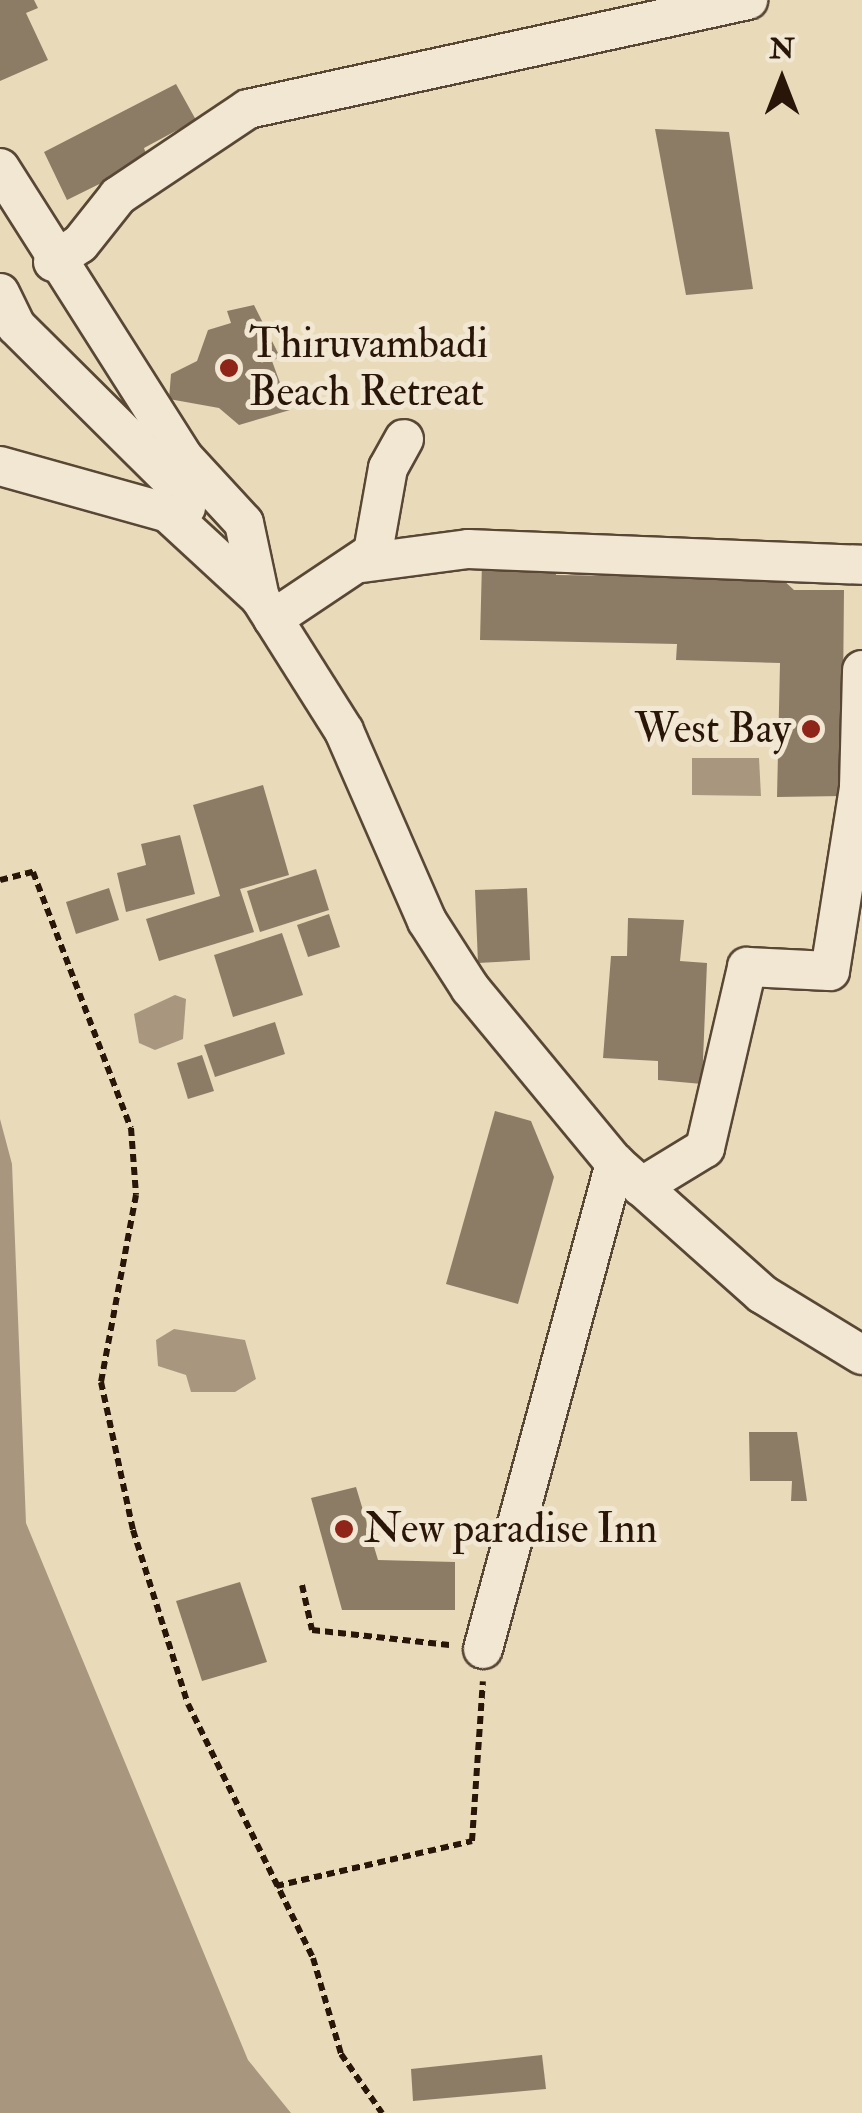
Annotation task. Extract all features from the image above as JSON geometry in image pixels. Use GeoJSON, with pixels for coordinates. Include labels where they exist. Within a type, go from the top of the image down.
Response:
{"type":"FeatureCollection","features":[{"type":"Feature","properties":{"kind":"street"},"geometry":{"type":"LineString","coordinates":[[53,262],[118,196],[248,110],[748,0]]}},
{"type":"Feature","properties":{"kind":"street"},"geometry":{"type":"LineString","coordinates":[[0,168],[53,262],[184,458],[244,523],[266,608]]}},
{"type":"Feature","properties":{"kind":"street"},"geometry":{"type":"LineString","coordinates":[[0,293],[16,326],[172,482],[192,519],[266,608],[344,731],[459,971],[628,1175],[762,1294],[862,1355]]}},
{"type":"Feature","properties":{"kind":"street"},"geometry":{"type":"LineString","coordinates":[[362,563],[379,537],[388,468],[404,439]]}},
{"type":"Feature","properties":{"kind":"street"},"geometry":{"type":"LineString","coordinates":[[0,466],[168,513],[266,608]]}},
{"type":"Feature","properties":{"kind":"street"},"geometry":{"type":"LineString","coordinates":[[266,608],[362,563],[468,549],[862,565]]}},
{"type":"Feature","properties":{"kind":"street"},"geometry":{"type":"LineString","coordinates":[[628,1175],[705,1148],[747,966],[830,971],[859,787],[862,670]]}},
{"type":"Feature","properties":{"kind":"street"},"geometry":{"type":"LineString","coordinates":[[483,1649],[628,1175]]}},
{"type":"Feature","properties":{"kind":"path"},"geometry":{"type":"LineString","coordinates":[[0,880],[33,872],[131,1128],[136,1195],[100,1382],[133,1530],[188,1704],[313,1958],[341,2054],[382,2113]]}},
{"type":"Feature","properties":{"kind":"path"},"geometry":{"type":"LineString","coordinates":[[276,1886],[472,1841],[483,1649],[312,1630],[302,1585]]}},
{"type":"Feature","properties":{"kind":"shaded area"},"geometry":{"type":"Polygon","coordinates":[[[692,758],[759,758],[761,796],[692,795],[692,758]]]}},
{"type":"Feature","properties":{"kind":"shaded area"},"geometry":{"type":"Polygon","coordinates":[[[175,995],[186,999],[183,1039],[155,1050],[139,1043],[134,1014],[175,995]]]}},
{"type":"Feature","properties":{"kind":"shaded area"},"geometry":{"type":"Polygon","coordinates":[[[0,1119],[12,1164],[26,1523],[248,2060],[291,2113],[0,2113],[0,1119]]]}},
{"type":"Feature","properties":{"kind":"shaded area"},"geometry":{"type":"Polygon","coordinates":[[[174,1329],[245,1340],[256,1379],[235,1392],[191,1392],[186,1375],[158,1366],[156,1340],[174,1329]]]}},
{"type":"Feature","properties":{"kind":"building"},"geometry":{"type":"Polygon","coordinates":[[[0,0],[34,0],[38,8],[26,13],[48,60],[0,81],[0,0]]]}},
{"type":"Feature","properties":{"kind":"building"},"geometry":{"type":"Polygon","coordinates":[[[176,84],[196,120],[144,148],[148,160],[67,200],[44,152],[176,84]]]}},
{"type":"Feature","properties":{"kind":"building"},"geometry":{"type":"Polygon","coordinates":[[[655,129],[729,132],[753,289],[686,295],[655,129]]]}},
{"type":"Feature","properties":{"kind":"building","name":"Thiruvambadi Beach Retreat"},"geometry":{"type":"Polygon","coordinates":[[[254,305],[280,357],[272,361],[290,410],[239,425],[219,408],[169,399],[171,374],[197,361],[208,330],[231,323],[227,311],[254,305]]]}},
{"type":"Feature","properties":{"kind":"building","name":"West Bay"},"geometry":{"type":"Polygon","coordinates":[[[555,561],[556,575],[781,578],[794,590],[844,590],[842,796],[777,797],[780,663],[676,660],[677,644],[480,640],[482,562],[555,561]]]}},
{"type":"Feature","properties":{"kind":"building"},"geometry":{"type":"Polygon","coordinates":[[[263,785],[289,875],[240,889],[254,932],[159,961],[146,919],[220,896],[193,805],[263,785]]]}},
{"type":"Feature","properties":{"kind":"building"},"geometry":{"type":"Polygon","coordinates":[[[180,835],[195,894],[126,912],[117,873],[146,865],[141,844],[180,835]]]}},
{"type":"Feature","properties":{"kind":"building"},"geometry":{"type":"Polygon","coordinates":[[[316,869],[329,910],[260,932],[247,891],[316,869]]]}},
{"type":"Feature","properties":{"kind":"building"},"geometry":{"type":"Polygon","coordinates":[[[109,888],[119,920],[76,934],[66,902],[109,888]]]}},
{"type":"Feature","properties":{"kind":"building"},"geometry":{"type":"Polygon","coordinates":[[[527,888],[530,960],[478,963],[475,890],[527,888]]]}},
{"type":"Feature","properties":{"kind":"building"},"geometry":{"type":"Polygon","coordinates":[[[329,914],[340,947],[308,957],[297,925],[329,914]]]}},
{"type":"Feature","properties":{"kind":"building"},"geometry":{"type":"Polygon","coordinates":[[[628,918],[684,920],[680,961],[707,963],[702,1084],[658,1080],[658,1061],[603,1058],[611,956],[627,956],[628,918]]]}},
{"type":"Feature","properties":{"kind":"building"},"geometry":{"type":"Polygon","coordinates":[[[282,933],[303,995],[233,1017],[214,955],[282,933]]]}},
{"type":"Feature","properties":{"kind":"building"},"geometry":{"type":"Polygon","coordinates":[[[275,1022],[285,1054],[215,1077],[204,1045],[275,1022]]]}},
{"type":"Feature","properties":{"kind":"building"},"geometry":{"type":"Polygon","coordinates":[[[202,1055],[214,1091],[188,1099],[177,1063],[202,1055]]]}},
{"type":"Feature","properties":{"kind":"building"},"geometry":{"type":"Polygon","coordinates":[[[495,1111],[531,1121],[554,1177],[518,1304],[446,1284],[495,1111]]]}},
{"type":"Feature","properties":{"kind":"building"},"geometry":{"type":"Polygon","coordinates":[[[749,1432],[797,1432],[807,1501],[791,1501],[792,1481],[750,1481],[749,1432]]]}},
{"type":"Feature","properties":{"kind":"building","name":"New paradise Inn"},"geometry":{"type":"Polygon","coordinates":[[[356,1487],[378,1560],[455,1562],[455,1610],[342,1610],[311,1498],[356,1487]]]}},
{"type":"Feature","properties":{"kind":"building"},"geometry":{"type":"Polygon","coordinates":[[[240,1582],[267,1662],[202,1681],[176,1601],[240,1582]]]}},
{"type":"Feature","properties":{"kind":"building"},"geometry":{"type":"Polygon","coordinates":[[[542,2055],[546,2089],[413,2101],[411,2069],[542,2055]]]}},
{"type":"Feature","properties":{"kind":"place","name":"Thiruvambadi Beach Retreat"},"geometry":{"type":"Point","coordinates":[229,368]}},
{"type":"Feature","properties":{"kind":"place","name":"West Bay"},"geometry":{"type":"Point","coordinates":[811,729]}},
{"type":"Feature","properties":{"kind":"place","name":"New paradise Inn"},"geometry":{"type":"Point","coordinates":[344,1529]}}]}
